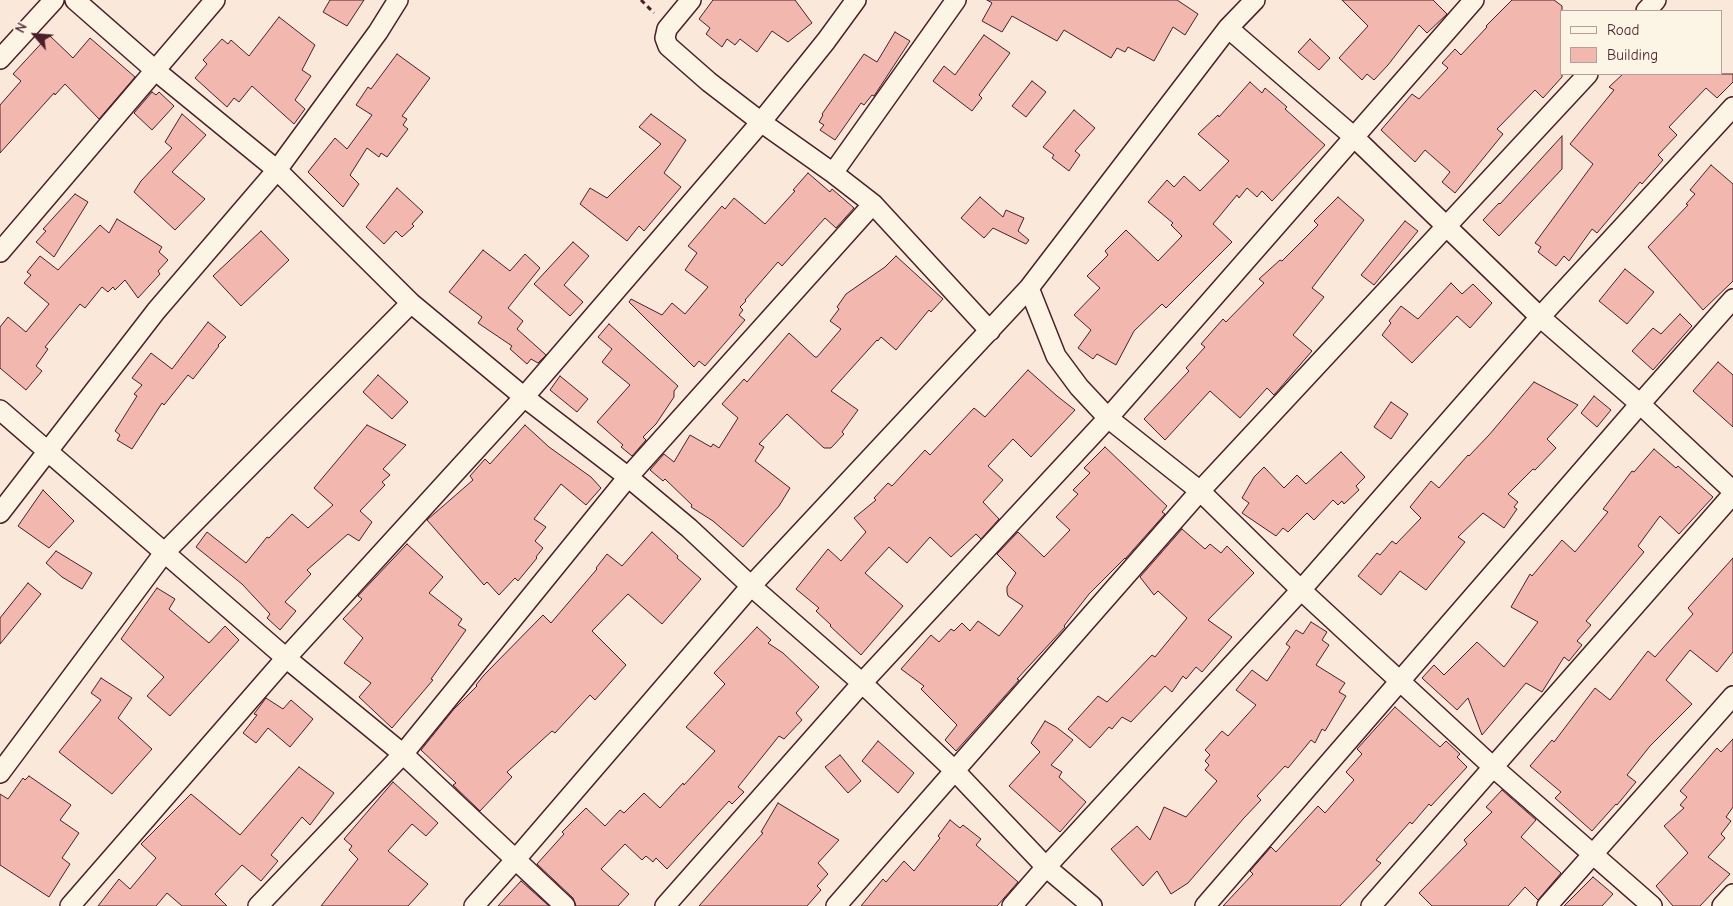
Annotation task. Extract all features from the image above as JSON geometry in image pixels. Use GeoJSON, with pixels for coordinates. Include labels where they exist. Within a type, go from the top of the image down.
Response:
{"type":"FeatureCollection","features":[{"type":"Feature","properties":{"kind":"street"},"geometry":{"type":"LineString","coordinates":[[0,59],[54,0]]}},
{"type":"Feature","properties":{"kind":"street"},"geometry":{"type":"LineString","coordinates":[[75,0],[156,71],[278,170],[411,303],[524,398],[628,477],[689,528],[751,586],[862,683],[955,771],[1046,867],[1092,906]]}},
{"type":"Feature","properties":{"kind":"street"},"geometry":{"type":"LineString","coordinates":[[0,252],[215,0]]}},
{"type":"Feature","properties":{"kind":"street"},"geometry":{"type":"LineString","coordinates":[[0,513],[156,311],[278,170],[378,32],[398,0]]}},
{"type":"Feature","properties":{"kind":"street"},"geometry":{"type":"LineString","coordinates":[[691,0],[667,29],[664,38],[668,46],[709,82],[760,122],[833,173],[873,204],[990,330]]}},
{"type":"Feature","properties":{"kind":"street"},"geometry":{"type":"LineString","coordinates":[[70,906],[286,658],[524,398],[760,122],[826,41],[856,0]]}},
{"type":"Feature","properties":{"kind":"street"},"geometry":{"type":"LineString","coordinates":[[833,173],[956,0]]}},
{"type":"Feature","properties":{"kind":"street"},"geometry":{"type":"LineString","coordinates":[[474,906],[751,586],[1029,288],[1228,28],[1256,0]]}},
{"type":"Feature","properties":{"kind":"street"},"geometry":{"type":"LineString","coordinates":[[665,906],[862,683],[1108,418],[1474,0]]}},
{"type":"Feature","properties":{"kind":"street"},"geometry":{"type":"LineString","coordinates":[[1647,10],[1656,0]]}},
{"type":"Feature","properties":{"kind":"street"},"geometry":{"type":"LineString","coordinates":[[1228,28],[1354,137],[1540,317],[1640,404],[1733,492],[1371,906]]}},
{"type":"Feature","properties":{"kind":"street"},"geometry":{"type":"LineString","coordinates":[[836,906],[1200,491],[1587,75]]}},
{"type":"Feature","properties":{"kind":"street"},"geometry":{"type":"LineString","coordinates":[[1012,906],[1301,590],[1540,317],[1733,107]]}},
{"type":"Feature","properties":{"kind":"street"},"geometry":{"type":"LineString","coordinates":[[258,906],[403,754],[628,477],[873,204]]}},
{"type":"Feature","properties":{"kind":"street"},"geometry":{"type":"LineString","coordinates":[[1029,288],[1056,356],[1079,387],[1108,418],[1200,491],[1301,590],[1493,767],[1652,906]]}},
{"type":"Feature","properties":{"kind":"street"},"geometry":{"type":"LineString","coordinates":[[1205,906],[1733,299]]}},
{"type":"Feature","properties":{"kind":"street"},"geometry":{"type":"LineString","coordinates":[[0,773],[164,552],[411,303]]}},
{"type":"Feature","properties":{"kind":"street"},"geometry":{"type":"LineString","coordinates":[[0,410],[286,658],[403,754],[565,906]]}},
{"type":"Feature","properties":{"kind":"street"},"geometry":{"type":"LineString","coordinates":[[1547,906],[1733,696]]}},
{"type":"Feature","properties":{"kind":"street"},"geometry":{"type":"LineString","coordinates":[[1722,906],[1733,894]]}},
{"type":"Feature","properties":{"kind":"building"},"geometry":{"type":"Polygon","coordinates":[[[330,0],[364,0],[347,26],[323,12],[330,0]]]}},
{"type":"Feature","properties":{"kind":"building"},"geometry":{"type":"Polygon","coordinates":[[[713,0],[795,0],[812,23],[788,42],[772,31],[757,52],[740,39],[735,45],[727,39],[722,47],[706,34],[710,28],[699,19],[713,0]]]}},
{"type":"Feature","properties":{"kind":"building"},"geometry":{"type":"Polygon","coordinates":[[[987,0],[1177,0],[1198,14],[1185,35],[1173,27],[1154,61],[1128,47],[1125,52],[1117,48],[1111,58],[1064,30],[1057,41],[1012,16],[1002,32],[982,21],[992,3],[987,0]]]}},
{"type":"Feature","properties":{"kind":"building"},"geometry":{"type":"Polygon","coordinates":[[[1342,0],[1433,0],[1447,14],[1427,33],[1419,25],[1374,80],[1367,74],[1362,80],[1339,58],[1368,26],[1342,0]]]}},
{"type":"Feature","properties":{"kind":"building"},"geometry":{"type":"Polygon","coordinates":[[[1512,0],[1554,0],[1562,6],[1562,10],[1560,10],[1560,75],[1562,77],[1543,98],[1535,90],[1497,129],[1503,134],[1455,193],[1442,182],[1450,172],[1425,150],[1415,162],[1381,130],[1412,94],[1419,99],[1448,68],[1442,63],[1455,49],[1461,55],[1512,0]]]}},
{"type":"Feature","properties":{"kind":"building"},"geometry":{"type":"Polygon","coordinates":[[[279,17],[315,45],[302,70],[311,76],[295,100],[305,109],[294,124],[252,86],[239,102],[234,98],[227,107],[195,78],[207,64],[203,60],[222,39],[228,44],[231,40],[249,56],[279,17]]]}},
{"type":"Feature","properties":{"kind":"building"},"geometry":{"type":"Polygon","coordinates":[[[895,32],[910,41],[874,96],[872,95],[864,105],[861,103],[835,140],[820,130],[824,125],[819,122],[822,114],[864,54],[877,62],[895,32]]]}},
{"type":"Feature","properties":{"kind":"building"},"geometry":{"type":"Polygon","coordinates":[[[49,35],[73,58],[90,38],[135,77],[99,119],[65,84],[55,95],[54,93],[0,153],[0,105],[21,81],[13,74],[49,35]]]}},
{"type":"Feature","properties":{"kind":"building"},"geometry":{"type":"Polygon","coordinates":[[[984,35],[1010,53],[979,95],[982,98],[972,111],[933,81],[944,66],[955,75],[984,35]]]}},
{"type":"Feature","properties":{"kind":"building"},"geometry":{"type":"Polygon","coordinates":[[[1310,39],[1330,58],[1319,70],[1298,52],[1310,39]]]}},
{"type":"Feature","properties":{"kind":"building"},"geometry":{"type":"Polygon","coordinates":[[[397,54],[430,78],[402,116],[407,119],[403,125],[408,129],[387,157],[381,153],[379,157],[367,148],[350,175],[359,184],[343,207],[308,172],[335,138],[347,149],[372,115],[356,105],[368,87],[371,89],[397,54]]]}},
{"type":"Feature","properties":{"kind":"building"},"geometry":{"type":"Polygon","coordinates":[[[1733,74],[1733,82],[1717,98],[1706,88],[1669,127],[1677,135],[1658,155],[1663,160],[1642,184],[1640,182],[1597,233],[1592,229],[1569,261],[1564,256],[1556,266],[1538,252],[1541,247],[1535,243],[1593,164],[1570,144],[1614,90],[1609,87],[1622,75],[1733,74]]]}},
{"type":"Feature","properties":{"kind":"building"},"geometry":{"type":"Polygon","coordinates":[[[1032,81],[1046,92],[1026,117],[1012,106],[1032,81]]]}},
{"type":"Feature","properties":{"kind":"building"},"geometry":{"type":"Polygon","coordinates":[[[1250,82],[1262,93],[1265,88],[1325,145],[1272,201],[1262,191],[1257,197],[1247,188],[1239,198],[1237,195],[1213,224],[1232,242],[1166,308],[1162,304],[1134,331],[1116,365],[1097,354],[1093,359],[1078,348],[1091,330],[1074,315],[1100,288],[1087,276],[1108,255],[1105,251],[1126,230],[1158,261],[1182,236],[1171,225],[1173,223],[1148,202],[1167,180],[1174,187],[1184,176],[1200,191],[1229,161],[1198,134],[1218,115],[1219,117],[1250,82]]]}},
{"type":"Feature","properties":{"kind":"building"},"geometry":{"type":"Polygon","coordinates":[[[152,92],[156,95],[159,92],[174,106],[152,130],[134,113],[152,92]]]}},
{"type":"Feature","properties":{"kind":"building"},"geometry":{"type":"Polygon","coordinates":[[[1074,110],[1095,128],[1075,151],[1080,155],[1069,171],[1052,158],[1054,155],[1043,147],[1074,110]]]}},
{"type":"Feature","properties":{"kind":"building"},"geometry":{"type":"Polygon","coordinates":[[[182,114],[206,135],[172,172],[205,199],[175,230],[134,192],[141,181],[172,148],[165,142],[182,114]]]}},
{"type":"Feature","properties":{"kind":"building"},"geometry":{"type":"Polygon","coordinates":[[[651,114],[686,140],[664,173],[681,187],[644,231],[639,226],[627,241],[580,204],[590,188],[607,198],[661,144],[639,127],[651,114]]]}},
{"type":"Feature","properties":{"kind":"building"},"geometry":{"type":"Polygon","coordinates":[[[1562,136],[1562,169],[1499,236],[1483,220],[1562,136]]]}},
{"type":"Feature","properties":{"kind":"building"},"geometry":{"type":"Polygon","coordinates":[[[1711,165],[1733,184],[1733,281],[1703,310],[1648,247],[1688,205],[1686,204],[1695,194],[1690,190],[1711,165]]]}},
{"type":"Feature","properties":{"kind":"building"},"geometry":{"type":"Polygon","coordinates":[[[808,173],[830,192],[832,189],[854,208],[836,228],[825,218],[782,266],[778,262],[740,307],[743,310],[739,315],[745,320],[705,366],[699,361],[694,367],[629,302],[631,299],[662,315],[672,303],[685,314],[708,287],[685,270],[697,253],[688,246],[722,206],[725,209],[734,198],[765,224],[795,191],[793,190],[808,173]]]}},
{"type":"Feature","properties":{"kind":"building"},"geometry":{"type":"Polygon","coordinates":[[[397,188],[423,212],[412,224],[414,226],[402,237],[396,231],[384,244],[366,227],[397,188]]]}},
{"type":"Feature","properties":{"kind":"building"},"geometry":{"type":"Polygon","coordinates":[[[75,194],[88,202],[54,257],[36,242],[46,231],[43,229],[75,194]]]}},
{"type":"Feature","properties":{"kind":"building"},"geometry":{"type":"Polygon","coordinates":[[[980,197],[1003,217],[1006,210],[1024,218],[1018,231],[1029,240],[1026,244],[993,228],[984,238],[961,218],[980,197]]]}},
{"type":"Feature","properties":{"kind":"building"},"geometry":{"type":"Polygon","coordinates":[[[1338,197],[1364,220],[1312,288],[1324,297],[1293,335],[1312,351],[1274,395],[1267,388],[1240,418],[1210,391],[1165,440],[1144,419],[1189,371],[1186,368],[1205,347],[1201,344],[1223,319],[1226,322],[1264,283],[1259,279],[1280,260],[1282,261],[1318,225],[1314,221],[1338,197]]]}},
{"type":"Feature","properties":{"kind":"building"},"geometry":{"type":"Polygon","coordinates":[[[117,219],[162,247],[159,252],[168,260],[158,271],[160,274],[138,298],[125,280],[115,290],[113,287],[108,292],[102,287],[85,308],[80,304],[45,347],[48,349],[36,366],[42,371],[26,390],[0,368],[0,327],[8,317],[26,332],[49,304],[24,283],[31,275],[27,272],[40,256],[58,270],[100,225],[109,233],[117,219]]]}},
{"type":"Feature","properties":{"kind":"building"},"geometry":{"type":"Polygon","coordinates":[[[1405,221],[1418,231],[1374,285],[1361,275],[1405,221]]]}},
{"type":"Feature","properties":{"kind":"building"},"geometry":{"type":"Polygon","coordinates":[[[261,231],[289,260],[241,306],[213,276],[261,231]]]}},
{"type":"Feature","properties":{"kind":"building"},"geometry":{"type":"Polygon","coordinates":[[[573,242],[589,256],[564,285],[583,302],[570,316],[534,284],[573,242]]]}},
{"type":"Feature","properties":{"kind":"building"},"geometry":{"type":"Polygon","coordinates":[[[483,250],[510,271],[525,254],[540,268],[508,308],[523,321],[517,329],[546,355],[538,363],[531,359],[527,364],[510,349],[512,346],[478,323],[482,317],[449,292],[483,250]]]}},
{"type":"Feature","properties":{"kind":"building"},"geometry":{"type":"Polygon","coordinates":[[[896,256],[943,299],[931,312],[929,310],[896,350],[881,337],[877,340],[831,391],[858,410],[842,432],[844,434],[831,448],[824,448],[787,414],[759,444],[764,447],[755,461],[790,488],[779,506],[743,547],[713,521],[691,507],[692,505],[665,479],[663,481],[650,470],[664,454],[674,462],[690,435],[711,447],[713,444],[719,448],[738,418],[722,404],[744,379],[747,382],[789,333],[817,357],[841,329],[830,321],[839,309],[837,307],[846,294],[885,267],[896,256]]]}},
{"type":"Feature","properties":{"kind":"building"},"geometry":{"type":"Polygon","coordinates":[[[1625,269],[1654,292],[1627,324],[1599,301],[1625,269]]]}},
{"type":"Feature","properties":{"kind":"building"},"geometry":{"type":"Polygon","coordinates":[[[1451,283],[1462,294],[1473,284],[1492,303],[1470,328],[1457,316],[1412,363],[1382,335],[1391,323],[1389,321],[1401,306],[1418,319],[1451,283]]]}},
{"type":"Feature","properties":{"kind":"building"},"geometry":{"type":"Polygon","coordinates":[[[1680,314],[1692,326],[1653,370],[1632,351],[1653,328],[1661,334],[1680,314]]]}},
{"type":"Feature","properties":{"kind":"building"},"geometry":{"type":"Polygon","coordinates":[[[208,322],[226,337],[193,379],[188,375],[164,405],[162,403],[132,449],[117,440],[120,435],[115,431],[137,396],[134,394],[142,385],[132,378],[151,353],[172,369],[208,322]]]}},
{"type":"Feature","properties":{"kind":"building"},"geometry":{"type":"Polygon","coordinates":[[[609,324],[678,386],[674,391],[674,397],[656,424],[643,437],[646,440],[632,456],[621,447],[623,445],[597,422],[630,385],[602,362],[612,349],[598,337],[609,324]]]}},
{"type":"Feature","properties":{"kind":"building"},"geometry":{"type":"Polygon","coordinates":[[[1718,362],[1733,375],[1733,427],[1693,391],[1718,362]]]}},
{"type":"Feature","properties":{"kind":"building"},"geometry":{"type":"Polygon","coordinates":[[[1028,370],[1075,410],[1031,457],[1013,439],[988,466],[1003,480],[983,502],[999,519],[981,539],[976,534],[951,557],[930,537],[907,563],[889,547],[865,573],[903,606],[861,655],[816,611],[819,608],[796,589],[828,549],[841,561],[866,532],[854,518],[876,500],[874,498],[888,483],[892,486],[925,450],[930,455],[974,408],[985,417],[1028,370]]]}},
{"type":"Feature","properties":{"kind":"building"},"geometry":{"type":"Polygon","coordinates":[[[378,375],[408,402],[392,419],[363,392],[378,375]]]}},
{"type":"Feature","properties":{"kind":"building"},"geometry":{"type":"Polygon","coordinates":[[[560,376],[588,399],[577,412],[550,390],[560,376]]]}},
{"type":"Feature","properties":{"kind":"building"},"geometry":{"type":"Polygon","coordinates":[[[1534,382],[1578,405],[1547,439],[1556,448],[1508,494],[1518,502],[1514,507],[1517,509],[1504,528],[1483,513],[1458,537],[1465,542],[1426,590],[1400,571],[1381,595],[1358,576],[1377,553],[1380,555],[1392,541],[1396,544],[1421,518],[1410,507],[1431,481],[1439,488],[1468,455],[1489,435],[1534,382]]]}},
{"type":"Feature","properties":{"kind":"building"},"geometry":{"type":"Polygon","coordinates":[[[1594,396],[1611,410],[1597,427],[1581,413],[1594,396]]]}},
{"type":"Feature","properties":{"kind":"building"},"geometry":{"type":"Polygon","coordinates":[[[1391,402],[1408,414],[1391,439],[1374,427],[1391,402]]]}},
{"type":"Feature","properties":{"kind":"building"},"geometry":{"type":"Polygon","coordinates":[[[367,425],[406,445],[383,469],[390,475],[382,482],[385,485],[360,511],[372,522],[359,541],[348,534],[307,570],[311,574],[285,602],[296,611],[280,630],[267,618],[270,614],[242,584],[196,547],[207,532],[246,563],[267,537],[269,538],[292,514],[308,528],[333,505],[314,488],[367,425]]]}},
{"type":"Feature","properties":{"kind":"building"},"geometry":{"type":"Polygon","coordinates":[[[525,425],[549,447],[591,477],[601,488],[586,505],[561,484],[534,519],[546,527],[535,541],[543,548],[518,581],[515,578],[499,595],[487,582],[484,585],[427,520],[473,480],[470,476],[485,459],[490,464],[525,425]]]}},
{"type":"Feature","properties":{"kind":"building"},"geometry":{"type":"Polygon","coordinates":[[[1105,447],[1167,506],[1162,512],[1165,514],[1125,559],[1089,594],[1065,627],[1017,679],[1019,680],[956,751],[945,740],[957,725],[921,689],[924,686],[901,669],[931,635],[939,642],[951,629],[954,631],[962,623],[970,631],[978,621],[999,636],[1023,606],[1008,596],[1007,587],[1016,573],[997,554],[1018,532],[1044,557],[1070,530],[1056,517],[1078,494],[1073,490],[1090,473],[1084,468],[1105,447]]]}},
{"type":"Feature","properties":{"kind":"building"},"geometry":{"type":"Polygon","coordinates":[[[1654,449],[1676,468],[1678,466],[1713,497],[1679,534],[1660,516],[1638,546],[1644,552],[1586,621],[1591,625],[1577,641],[1582,645],[1569,661],[1564,657],[1542,692],[1526,683],[1482,735],[1468,698],[1457,710],[1422,678],[1434,665],[1444,675],[1477,642],[1504,667],[1538,622],[1511,607],[1530,574],[1532,576],[1562,540],[1575,552],[1608,512],[1603,509],[1632,471],[1634,472],[1654,449]]]}},
{"type":"Feature","properties":{"kind":"building"},"geometry":{"type":"Polygon","coordinates":[[[1341,452],[1365,477],[1356,486],[1359,490],[1344,504],[1342,501],[1338,505],[1333,500],[1314,520],[1307,513],[1288,532],[1283,528],[1276,536],[1242,513],[1249,503],[1242,498],[1254,477],[1264,467],[1284,488],[1297,475],[1306,484],[1341,452]]]}},
{"type":"Feature","properties":{"kind":"building"},"geometry":{"type":"Polygon","coordinates":[[[43,490],[74,521],[49,548],[18,526],[43,490]]]}},
{"type":"Feature","properties":{"kind":"building"},"geometry":{"type":"Polygon","coordinates":[[[1182,529],[1205,549],[1210,544],[1221,553],[1227,546],[1254,573],[1208,620],[1232,637],[1202,672],[1196,667],[1186,679],[1183,676],[1172,692],[1165,686],[1131,722],[1122,717],[1112,729],[1109,727],[1090,748],[1068,729],[1098,696],[1107,702],[1152,655],[1155,657],[1187,618],[1158,591],[1154,595],[1140,577],[1182,529]]]}},
{"type":"Feature","properties":{"kind":"building"},"geometry":{"type":"Polygon","coordinates":[[[652,532],[701,579],[662,624],[628,594],[592,631],[626,665],[595,700],[590,695],[555,733],[552,731],[507,772],[512,777],[480,811],[453,785],[456,783],[421,750],[454,709],[477,686],[484,675],[543,615],[551,623],[597,569],[607,554],[622,566],[652,532]]]}},
{"type":"Feature","properties":{"kind":"building"},"geometry":{"type":"Polygon","coordinates":[[[407,544],[443,577],[429,593],[462,619],[458,625],[466,630],[431,679],[433,680],[392,728],[359,697],[371,683],[344,663],[363,638],[343,619],[362,599],[358,596],[407,544]]]}},
{"type":"Feature","properties":{"kind":"building"},"geometry":{"type":"Polygon","coordinates":[[[56,551],[92,573],[82,589],[62,577],[46,563],[56,551]]]}},
{"type":"Feature","properties":{"kind":"building"},"geometry":{"type":"Polygon","coordinates":[[[1733,558],[1733,652],[1717,672],[1690,650],[1666,680],[1692,704],[1650,746],[1627,775],[1636,782],[1592,831],[1555,798],[1561,792],[1530,766],[1552,740],[1554,742],[1595,688],[1610,700],[1648,651],[1655,657],[1693,614],[1688,608],[1733,558]]]}},
{"type":"Feature","properties":{"kind":"building"},"geometry":{"type":"Polygon","coordinates":[[[28,583],[41,594],[0,644],[0,618],[28,583]]]}},
{"type":"Feature","properties":{"kind":"building"},"geometry":{"type":"Polygon","coordinates":[[[157,588],[175,599],[169,609],[209,643],[225,626],[239,640],[170,716],[147,696],[164,677],[121,639],[157,588]]]}},
{"type":"Feature","properties":{"kind":"building"},"geometry":{"type":"Polygon","coordinates":[[[1311,622],[1327,632],[1322,640],[1329,645],[1316,665],[1345,683],[1339,692],[1346,696],[1325,731],[1322,729],[1315,743],[1311,740],[1288,768],[1285,766],[1257,796],[1261,800],[1188,883],[1171,894],[1157,871],[1143,886],[1111,849],[1137,826],[1150,840],[1164,807],[1186,817],[1217,781],[1205,770],[1209,765],[1205,761],[1210,755],[1205,750],[1222,731],[1228,736],[1256,705],[1236,690],[1252,670],[1267,681],[1290,647],[1286,644],[1296,630],[1303,634],[1311,622]]]}},
{"type":"Feature","properties":{"kind":"building"},"geometry":{"type":"Polygon","coordinates":[[[757,627],[771,640],[768,643],[783,653],[819,687],[796,713],[802,720],[784,739],[779,736],[738,787],[744,792],[732,804],[729,801],[667,869],[656,858],[653,862],[646,856],[642,860],[625,844],[601,869],[629,894],[618,906],[576,906],[573,898],[537,864],[564,834],[562,832],[586,808],[605,826],[620,810],[624,813],[644,793],[660,808],[683,783],[684,785],[715,751],[686,727],[725,684],[714,673],[757,627]]]}},
{"type":"Feature","properties":{"kind":"building"},"geometry":{"type":"Polygon","coordinates":[[[101,678],[132,698],[118,718],[152,749],[112,794],[59,752],[101,700],[91,693],[101,678]]]}},
{"type":"Feature","properties":{"kind":"building"},"geometry":{"type":"Polygon","coordinates":[[[266,698],[283,709],[291,700],[313,719],[290,747],[268,728],[256,743],[243,733],[257,715],[254,714],[266,698]]]}},
{"type":"Feature","properties":{"kind":"building"},"geometry":{"type":"Polygon","coordinates":[[[1395,707],[1440,747],[1446,741],[1460,754],[1457,757],[1467,767],[1431,806],[1429,804],[1412,824],[1410,822],[1376,860],[1381,863],[1340,906],[1223,906],[1253,874],[1250,871],[1271,847],[1276,852],[1318,806],[1325,813],[1354,780],[1346,772],[1362,754],[1357,749],[1395,707]]]}},
{"type":"Feature","properties":{"kind":"building"},"geometry":{"type":"Polygon","coordinates":[[[1045,721],[1073,740],[1051,765],[1062,772],[1059,777],[1086,802],[1060,832],[1009,786],[1040,752],[1031,743],[1045,721]]]}},
{"type":"Feature","properties":{"kind":"building"},"geometry":{"type":"Polygon","coordinates":[[[1733,739],[1733,807],[1726,817],[1731,821],[1721,834],[1725,838],[1708,857],[1730,874],[1700,906],[1673,906],[1656,886],[1688,853],[1664,826],[1684,808],[1680,805],[1687,797],[1680,791],[1717,748],[1721,752],[1733,739]]]}},
{"type":"Feature","properties":{"kind":"building"},"geometry":{"type":"Polygon","coordinates":[[[878,741],[914,773],[898,793],[862,761],[878,741]]]}},
{"type":"Feature","properties":{"kind":"building"},"geometry":{"type":"Polygon","coordinates":[[[840,755],[861,781],[848,793],[825,767],[840,755]]]}},
{"type":"Feature","properties":{"kind":"building"},"geometry":{"type":"Polygon","coordinates":[[[299,767],[334,793],[310,825],[302,817],[271,855],[278,861],[261,881],[242,865],[215,894],[227,906],[182,906],[167,893],[156,906],[98,906],[119,879],[130,889],[156,858],[141,844],[191,794],[240,835],[299,767]]]}},
{"type":"Feature","properties":{"kind":"building"},"geometry":{"type":"Polygon","coordinates":[[[29,776],[71,805],[60,820],[79,833],[62,858],[70,864],[49,897],[0,865],[0,794],[8,799],[23,778],[25,780],[29,776]]]}},
{"type":"Feature","properties":{"kind":"building"},"geometry":{"type":"Polygon","coordinates":[[[393,782],[438,823],[426,836],[412,824],[388,851],[428,884],[408,906],[321,906],[358,859],[349,850],[352,846],[344,839],[393,782]]]}},
{"type":"Feature","properties":{"kind":"building"},"geometry":{"type":"Polygon","coordinates":[[[1502,790],[1536,820],[1521,837],[1561,873],[1538,900],[1525,887],[1508,906],[1432,906],[1419,893],[1467,844],[1464,840],[1492,812],[1486,807],[1502,790]]]}},
{"type":"Feature","properties":{"kind":"building"},"geometry":{"type":"Polygon","coordinates":[[[778,803],[839,840],[818,863],[828,874],[817,886],[821,890],[807,906],[699,906],[763,833],[761,832],[778,803]]]}},
{"type":"Feature","properties":{"kind":"building"},"geometry":{"type":"Polygon","coordinates":[[[950,820],[960,828],[963,825],[981,839],[976,845],[1018,882],[997,906],[861,906],[883,879],[886,882],[904,861],[914,871],[940,838],[938,836],[950,820]]]}},
{"type":"Feature","properties":{"kind":"building"},"geometry":{"type":"Polygon","coordinates":[[[1593,877],[1613,894],[1602,906],[1564,906],[1593,877]]]}},
{"type":"Feature","properties":{"kind":"building"},"geometry":{"type":"Polygon","coordinates":[[[521,881],[549,906],[498,906],[521,881]]]}}]}
